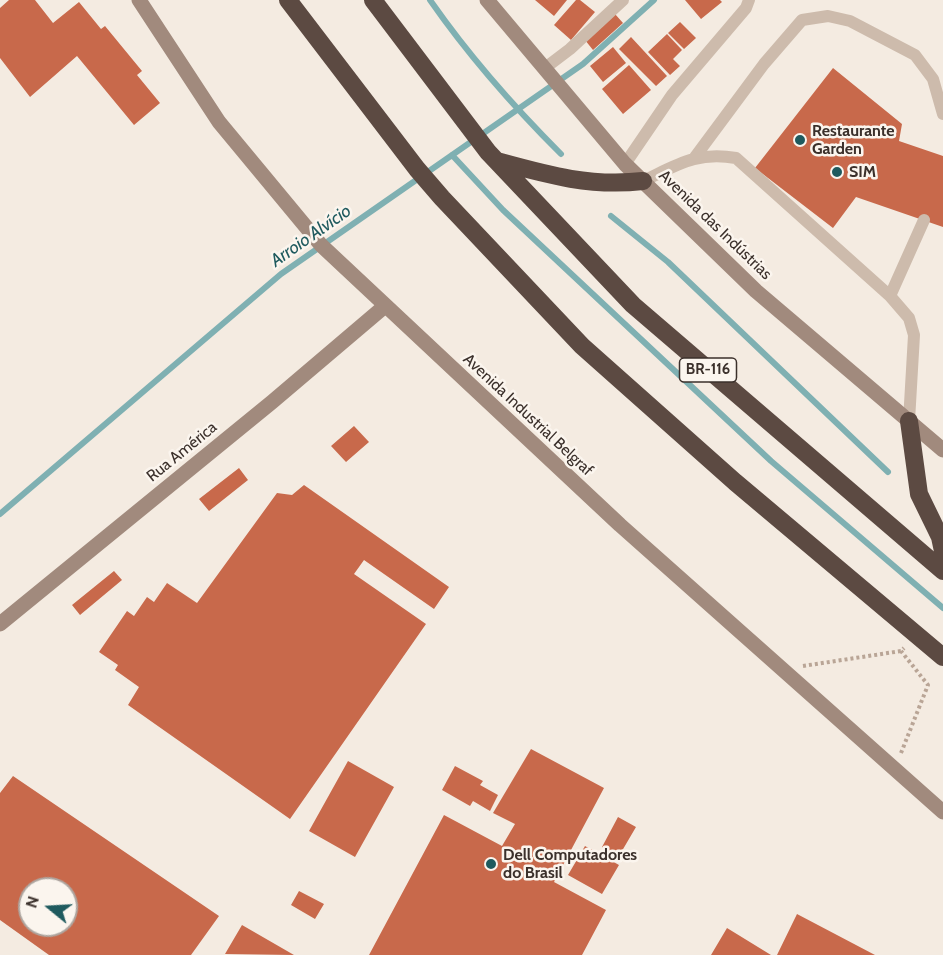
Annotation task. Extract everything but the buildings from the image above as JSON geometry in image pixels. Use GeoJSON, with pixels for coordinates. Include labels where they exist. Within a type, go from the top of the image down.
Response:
{"type":"FeatureCollection","features":[{"type":"Feature","properties":{"kind":"highway"},"geometry":{"type":"LineString","coordinates":[[288,0],[417,169],[582,346],[735,482],[943,657]]}},
{"type":"Feature","properties":{"kind":"highway","name":"BR-116"},"geometry":{"type":"LineString","coordinates":[[373,0],[467,126],[633,305],[943,571]]}},
{"type":"Feature","properties":{"kind":"highway"},"geometry":{"type":"LineString","coordinates":[[493,156],[566,179],[617,184],[643,181]]}},
{"type":"Feature","properties":{"kind":"highway"},"geometry":{"type":"LineString","coordinates":[[909,421],[919,494],[942,537]]}},
{"type":"Feature","properties":{"kind":"main road","name":"Avenida Industrial Belgraf"},"geometry":{"type":"LineString","coordinates":[[139,0],[219,122],[321,244],[620,525],[943,812]]}},
{"type":"Feature","properties":{"kind":"main road","name":"Avenida das Indústrias"},"geometry":{"type":"LineString","coordinates":[[487,0],[643,181],[756,291],[943,450]]}},
{"type":"Feature","properties":{"kind":"main road","name":"Rua América"},"geometry":{"type":"LineString","coordinates":[[0,624],[272,402],[385,306]]}},
{"type":"Feature","properties":{"kind":"lane"},"geometry":{"type":"LineString","coordinates":[[546,70],[623,0]]}},
{"type":"Feature","properties":{"kind":"lane"},"geometry":{"type":"LineString","coordinates":[[626,164],[672,95],[746,8],[749,0]]}},
{"type":"Feature","properties":{"kind":"lane"},"geometry":{"type":"LineString","coordinates":[[695,157],[764,64],[802,20],[828,16],[850,21],[915,55],[933,79],[943,114]]}},
{"type":"Feature","properties":{"kind":"lane"},"geometry":{"type":"LineString","coordinates":[[643,181],[695,157],[718,155],[736,158],[890,296],[909,318],[914,335],[909,421]]}},
{"type":"Feature","properties":{"kind":"lane"},"geometry":{"type":"LineString","coordinates":[[890,296],[924,220]]}},
{"type":"Feature","properties":{"kind":"path"},"geometry":{"type":"LineString","coordinates":[[782,669],[901,651],[915,633]]}},
{"type":"Feature","properties":{"kind":"path"},"geometry":{"type":"LineString","coordinates":[[894,769],[928,686],[901,651]]}},
{"type":"Feature","properties":{"kind":"waterway"},"geometry":{"type":"LineString","coordinates":[[430,0],[492,80],[561,154]]}},
{"type":"Feature","properties":{"kind":"waterway","name":"Arroio Alvício"},"geometry":{"type":"LineString","coordinates":[[0,514],[281,274],[583,64],[654,0]]}},
{"type":"Feature","properties":{"kind":"waterway"},"geometry":{"type":"LineString","coordinates":[[452,155],[503,210],[771,461],[943,608]]}},
{"type":"Feature","properties":{"kind":"waterway"},"geometry":{"type":"LineString","coordinates":[[611,216],[668,262],[888,472]]}},
{"type":"Feature","properties":{"kind":"place","name":"Restaurante Garden"},"geometry":{"type":"Point","coordinates":[800,140]}},
{"type":"Feature","properties":{"kind":"place","name":"SIM"},"geometry":{"type":"Point","coordinates":[837,172]}},
{"type":"Feature","properties":{"kind":"place","name":"Dell Computadores do Brasil"},"geometry":{"type":"Point","coordinates":[491,864]}}]}
